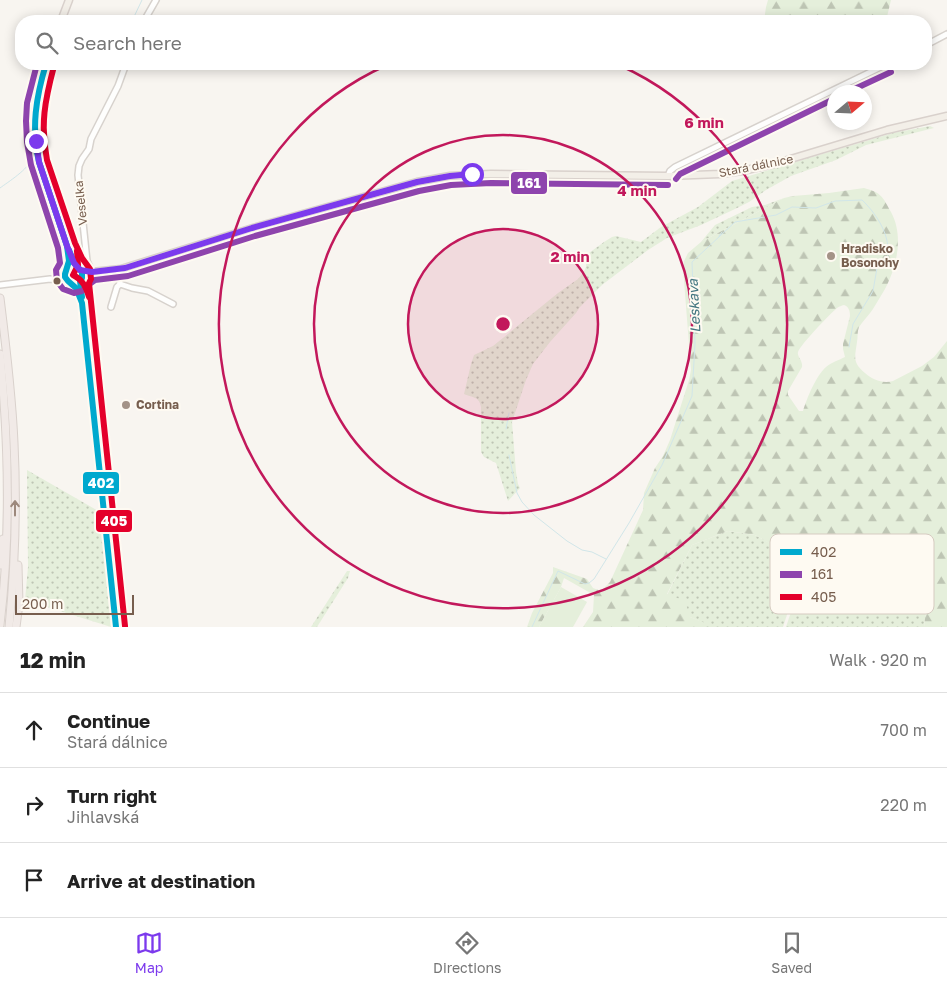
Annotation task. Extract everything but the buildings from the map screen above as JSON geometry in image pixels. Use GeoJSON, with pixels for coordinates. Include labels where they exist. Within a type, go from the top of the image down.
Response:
{"type":"FeatureCollection","features":[{"type":"Feature","properties":{"kind":"highway"},"geometry":{"type":"LineString","coordinates":[[0,298],[12,403],[14,443],[15,533],[13,588],[9,627]]}},
{"type":"Feature","properties":{"kind":"highway"},"geometry":{"type":"LineString","coordinates":[[0,354],[7,437],[8,512],[5,586],[0,626]]}},
{"type":"Feature","properties":{"kind":"highway"},"geometry":{"type":"LineString","coordinates":[[0,565],[8,512]]}},
{"type":"Feature","properties":{"kind":"highway"},"geometry":{"type":"LineString","coordinates":[[15,533],[18,564],[16,627]]}},
{"type":"Feature","properties":{"kind":"main road"},"geometry":{"type":"LineString","coordinates":[[63,15],[69,0]]}},
{"type":"Feature","properties":{"kind":"main road"},"geometry":{"type":"LineString","coordinates":[[44,70],[34,121],[36,141],[39,162],[67,246],[82,272],[77,290],[82,304],[116,627]]}},
{"type":"Feature","properties":{"kind":"main road","name":"Stará dálnice"},"geometry":{"type":"LineString","coordinates":[[78,268],[92,272],[118,269],[252,228],[417,182],[450,176],[491,174],[668,176],[720,174],[764,166],[887,130],[947,116]]}},
{"type":"Feature","properties":{"kind":"main road"},"geometry":{"type":"LineString","coordinates":[[67,246],[69,261],[64,275],[66,280],[78,281]]}},
{"type":"Feature","properties":{"kind":"main road"},"geometry":{"type":"LineString","coordinates":[[66,270],[72,266],[78,268]]}},
{"type":"Feature","properties":{"kind":"main road","name":"Stará dálnice"},"geometry":{"type":"LineString","coordinates":[[78,281],[92,272]]}},
{"type":"Feature","properties":{"kind":"street"},"geometry":{"type":"LineString","coordinates":[[147,15],[156,0]]}},
{"type":"Feature","properties":{"kind":"street"},"geometry":{"type":"LineString","coordinates":[[932,42],[947,34]]}},
{"type":"Feature","properties":{"kind":"street","name":"Veselka"},"geometry":{"type":"LineString","coordinates":[[92,272],[88,261],[78,175],[79,166],[89,149],[93,136],[124,70]]}},
{"type":"Feature","properties":{"kind":"street"},"geometry":{"type":"LineString","coordinates":[[668,176],[669,172],[675,167],[875,70]]}},
{"type":"Feature","properties":{"kind":"street"},"geometry":{"type":"LineString","coordinates":[[111,307],[117,287],[120,284],[118,269]]}},
{"type":"Feature","properties":{"kind":"street"},"geometry":{"type":"LineString","coordinates":[[50,279],[66,270]]}},
{"type":"Feature","properties":{"kind":"street"},"geometry":{"type":"LineString","coordinates":[[0,285],[50,279],[66,280]]}},
{"type":"Feature","properties":{"kind":"street"},"geometry":{"type":"LineString","coordinates":[[120,284],[148,291],[173,304]]}},
{"type":"Feature","properties":{"kind":"green space"},"geometry":{"type":"Polygon","coordinates":[[[768,0],[891,0],[887,15],[765,15],[768,0]]]}},
{"type":"Feature","properties":{"kind":"green space"},"geometry":{"type":"Polygon","coordinates":[[[930,126],[934,128],[866,145],[836,160],[791,176],[749,202],[701,225],[667,238],[602,285],[550,342],[533,364],[526,380],[512,422],[516,472],[520,488],[508,501],[496,463],[484,457],[481,452],[480,403],[475,398],[464,394],[474,355],[493,346],[578,279],[586,267],[586,258],[589,253],[612,237],[616,236],[641,242],[661,227],[698,207],[732,181],[893,133],[930,126]]]}},
{"type":"Feature","properties":{"kind":"green space"},"geometry":{"type":"Polygon","coordinates":[[[864,188],[875,192],[883,199],[895,221],[898,241],[893,271],[873,309],[858,329],[855,356],[858,366],[865,373],[871,378],[882,382],[893,381],[922,366],[934,357],[947,341],[947,627],[924,627],[926,614],[934,614],[934,534],[770,534],[770,543],[755,535],[728,531],[692,545],[667,594],[685,601],[690,617],[705,623],[705,627],[583,627],[593,612],[594,595],[564,578],[539,627],[527,627],[532,613],[553,573],[553,567],[587,579],[593,588],[601,591],[610,582],[643,510],[644,493],[670,440],[691,370],[683,268],[688,253],[701,242],[784,198],[864,188]],[[844,305],[833,311],[798,352],[802,367],[788,391],[788,395],[799,411],[803,411],[812,388],[822,371],[845,357],[843,344],[850,316],[849,309],[844,305]]]}},
{"type":"Feature","properties":{"kind":"green space"},"geometry":{"type":"Polygon","coordinates":[[[784,198],[701,242],[715,225],[752,207],[765,205],[784,198]]]}},
{"type":"Feature","properties":{"kind":"green space"},"geometry":{"type":"Polygon","coordinates":[[[27,470],[100,512],[111,627],[25,600],[28,567],[27,470]]]}},
{"type":"Feature","properties":{"kind":"green space"},"geometry":{"type":"Polygon","coordinates":[[[728,531],[755,535],[770,543],[770,614],[787,614],[783,627],[705,627],[704,623],[690,617],[667,595],[692,545],[728,531]]]}},
{"type":"Feature","properties":{"kind":"green space"},"geometry":{"type":"Polygon","coordinates":[[[347,571],[350,571],[348,578],[317,627],[311,627],[347,571]]]}},
{"type":"Feature","properties":{"kind":"green space"},"geometry":{"type":"Polygon","coordinates":[[[561,587],[587,602],[573,627],[539,627],[561,587]]]}},
{"type":"Feature","properties":{"kind":"green space"},"geometry":{"type":"Polygon","coordinates":[[[790,614],[926,614],[924,627],[786,627],[790,614]]]}},
{"type":"Feature","properties":{"kind":"waterway"},"geometry":{"type":"LineString","coordinates":[[135,15],[142,0]]}},
{"type":"Feature","properties":{"kind":"waterway"},"geometry":{"type":"LineString","coordinates":[[0,188],[22,171],[31,159],[27,136],[27,117],[38,70]]}},
{"type":"Feature","properties":{"kind":"waterway","name":"Leskava"},"geometry":{"type":"LineString","coordinates":[[532,627],[558,571],[585,584],[594,579],[662,465],[692,396],[695,343],[692,262],[735,222],[776,215],[792,207],[816,208],[835,201],[862,200],[868,206],[883,229],[888,247],[888,256],[885,264],[877,268],[873,291],[853,324],[849,347]]}},
{"type":"Feature","properties":{"kind":"waterway","name":"Leskava"},"geometry":{"type":"LineString","coordinates":[[719,236],[722,232]]}},
{"type":"Feature","properties":{"kind":"waterway"},"geometry":{"type":"LineString","coordinates":[[506,429],[509,413]]}},
{"type":"Feature","properties":{"kind":"waterway"},"geometry":{"type":"LineString","coordinates":[[509,455],[517,493],[522,502],[534,515],[567,541],[582,550],[592,552],[606,559]]}},
{"type":"Feature","properties":{"kind":"transit line","name":"161"},"geometry":{"type":"LineString","coordinates":[[35,70],[27,103],[27,142],[31,165],[58,248],[60,263],[56,270],[57,281],[63,289],[74,293],[82,291],[95,280],[128,276],[255,236],[419,191],[451,185],[491,183],[668,185]]}},
{"type":"Feature","properties":{"kind":"transit line","name":"402"},"geometry":{"type":"LineString","coordinates":[[44,70],[36,113],[35,137],[39,162],[67,246],[69,261],[65,277],[76,288],[82,303],[116,627]]}},
{"type":"Feature","properties":{"kind":"transit line","name":"405"},"geometry":{"type":"LineString","coordinates":[[53,70],[44,113],[45,147],[47,160],[75,243],[90,269],[91,279],[89,283],[125,626]]}},
{"type":"Feature","properties":{"kind":"transit line","name":"161"},"geometry":{"type":"LineString","coordinates":[[863,85],[891,72]]}},
{"type":"Feature","properties":{"kind":"transit line","name":"161"},"geometry":{"type":"LineString","coordinates":[[676,179],[680,174],[827,102]]}},
{"type":"Feature","properties":{"kind":"transit line","name":"402"},"geometry":{"type":"LineString","coordinates":[[69,250],[74,263],[82,272],[80,281],[82,297]]}},
{"type":"Feature","properties":{"kind":"transit line","name":"405"},"geometry":{"type":"LineString","coordinates":[[77,251],[78,265],[73,275],[84,284],[89,297]]}},
{"type":"Feature","properties":{"kind":"place","name":"Hradisko Bosonohy"},"geometry":{"type":"Point","coordinates":[831,256]}},
{"type":"Feature","properties":{"kind":"place","name":"Cortina"},"geometry":{"type":"Point","coordinates":[126,405]}},
{"type":"Feature","properties":{"kind":"route"},"geometry":{"type":"LineString","coordinates":[[36,141],[39,162],[74,263],[80,270],[92,272],[125,268],[252,228],[417,182],[472,174]]}}]}
